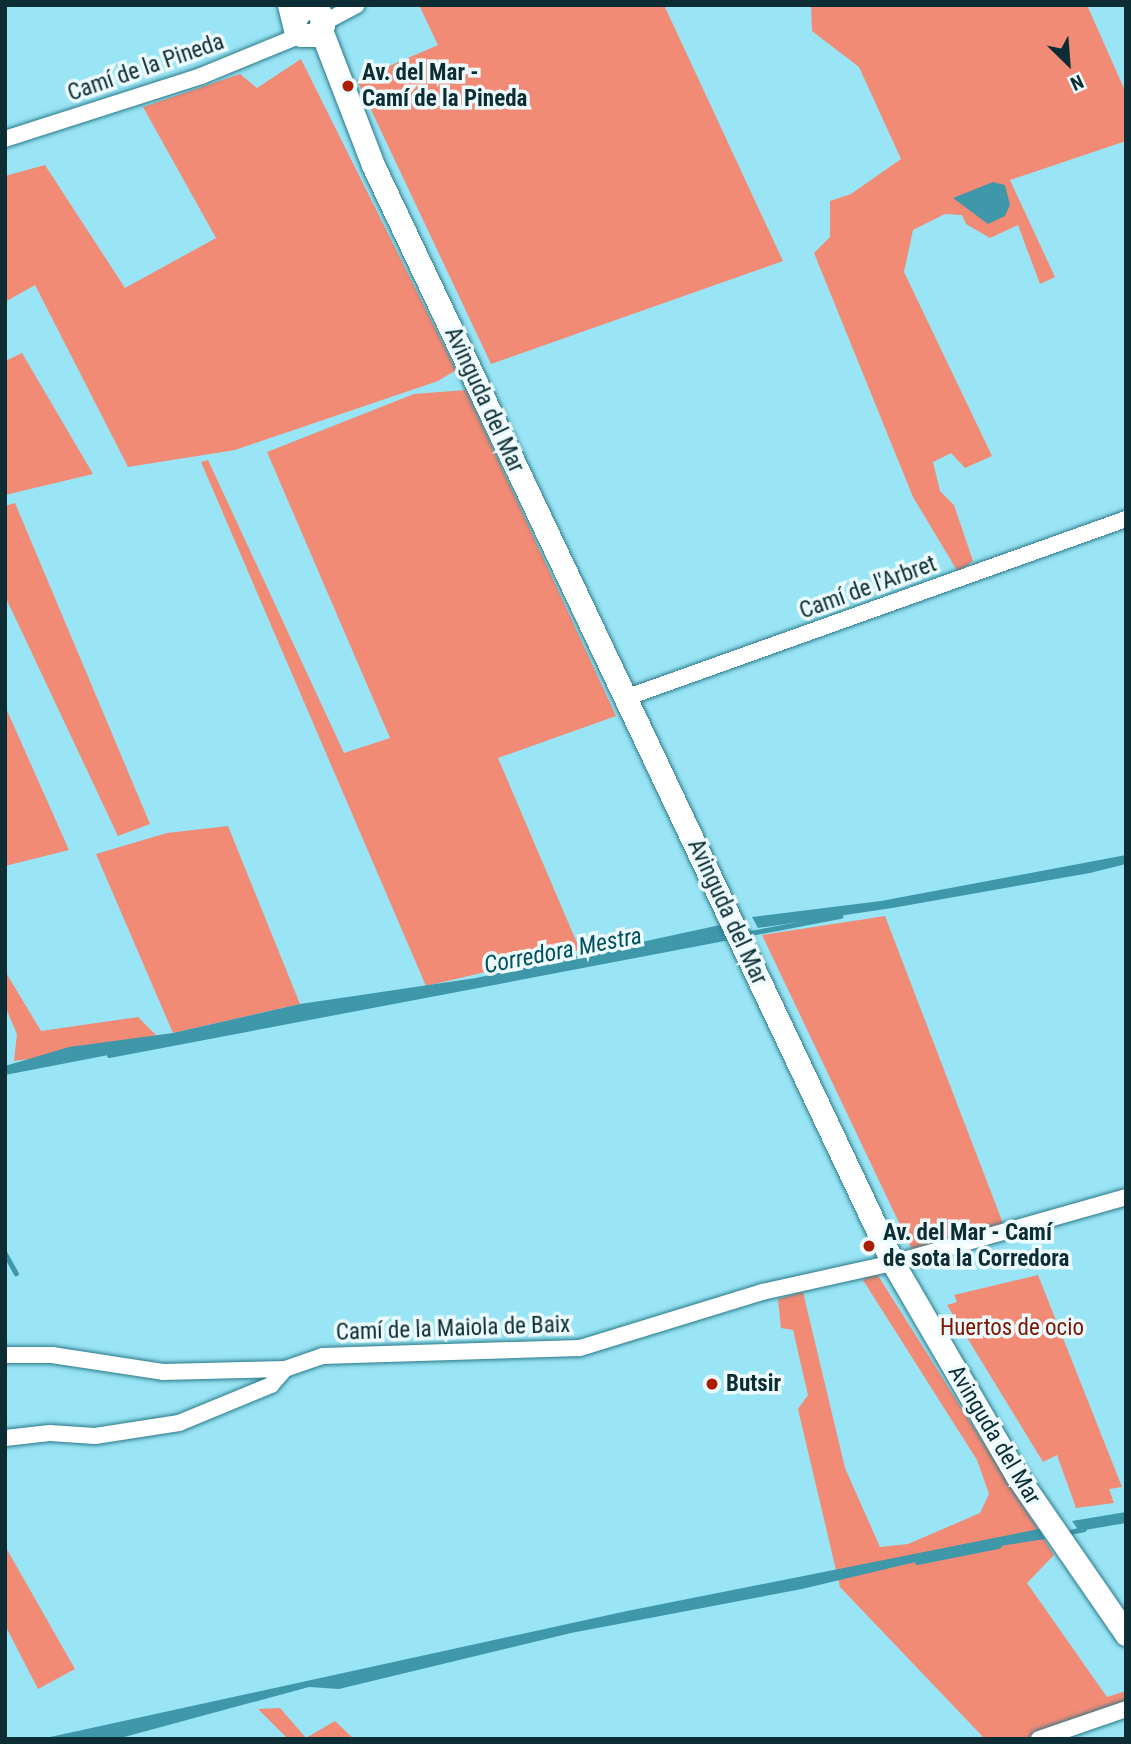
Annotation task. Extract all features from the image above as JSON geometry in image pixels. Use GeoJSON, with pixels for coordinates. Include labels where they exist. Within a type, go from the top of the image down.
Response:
{"type":"FeatureCollection","features":[{"type":"Feature","properties":{"kind":"street","name":"Camí de la Pineda"},"geometry":{"type":"LineString","coordinates":[[5,139],[201,76],[308,18],[357,5]]}},
{"type":"Feature","properties":{"kind":"street","name":"Avinguda del Mar"},"geometry":{"type":"LineString","coordinates":[[308,18],[373,165],[894,1263],[1045,1519],[1126,1634]]}},
{"type":"Feature","properties":{"kind":"street","name":"Camí de l'Arbret"},"geometry":{"type":"LineString","coordinates":[[625,698],[1126,519]]}},
{"type":"Feature","properties":{"kind":"street","name":"Camí de la Maiola de Baix"},"geometry":{"type":"LineString","coordinates":[[5,1355],[52,1355],[163,1372],[285,1368],[322,1356],[580,1349],[762,1292],[894,1263],[1126,1197]]}},
{"type":"Feature","properties":{"kind":"street"},"geometry":{"type":"LineString","coordinates":[[5,1438],[50,1433],[99,1435],[179,1423],[271,1385],[285,1368]]}},
{"type":"Feature","properties":{"kind":"street"},"geometry":{"type":"LineString","coordinates":[[1039,1739],[1126,1709]]}},
{"type":"Feature","properties":{"kind":"green space"},"geometry":{"type":"Polygon","coordinates":[[[419,5],[664,5],[783,261],[491,364],[357,80],[438,45],[419,5]]]}},
{"type":"Feature","properties":{"kind":"green space"},"geometry":{"type":"Polygon","coordinates":[[[811,5],[1087,5],[1126,93],[1126,141],[1010,180],[1055,277],[1040,284],[1018,225],[990,238],[966,224],[962,215],[945,214],[913,230],[904,272],[992,456],[965,468],[951,453],[933,462],[940,491],[954,505],[973,561],[958,572],[913,497],[814,253],[830,237],[830,201],[851,194],[901,159],[859,67],[812,31],[811,5]]]}},
{"type":"Feature","properties":{"kind":"green space"},"geometry":{"type":"Polygon","coordinates":[[[301,59],[456,370],[438,381],[235,450],[128,467],[35,285],[5,302],[5,176],[45,165],[125,288],[216,238],[143,107],[240,74],[257,88],[301,59]]]}},
{"type":"Feature","properties":{"kind":"green space"},"geometry":{"type":"Polygon","coordinates":[[[22,353],[93,474],[5,495],[5,361],[22,353]]]}},
{"type":"Feature","properties":{"kind":"green space"},"geometry":{"type":"Polygon","coordinates":[[[466,390],[616,716],[498,758],[580,950],[426,986],[201,462],[208,460],[344,753],[390,738],[267,452],[414,394],[466,390]]]}},
{"type":"Feature","properties":{"kind":"green space"},"geometry":{"type":"Polygon","coordinates":[[[15,503],[150,824],[118,836],[5,596],[5,506],[15,503]]]}},
{"type":"Feature","properties":{"kind":"green space"},"geometry":{"type":"Polygon","coordinates":[[[5,706],[69,850],[5,866],[5,706]]]}},
{"type":"Feature","properties":{"kind":"green space"},"geometry":{"type":"Polygon","coordinates":[[[228,826],[300,1004],[173,1033],[96,854],[167,833],[228,826]]]}},
{"type":"Feature","properties":{"kind":"green space"},"geometry":{"type":"Polygon","coordinates":[[[885,916],[1004,1226],[913,1252],[762,935],[885,916]]]}},
{"type":"Feature","properties":{"kind":"green space"},"geometry":{"type":"Polygon","coordinates":[[[5,971],[41,1031],[138,1017],[156,1035],[126,1046],[14,1061],[17,1034],[5,1006],[5,971]]]}},
{"type":"Feature","properties":{"kind":"green space"},"geometry":{"type":"Polygon","coordinates":[[[870,1274],[877,1274],[1054,1555],[1027,1583],[1107,1697],[1126,1691],[1126,1706],[1029,1739],[985,1739],[840,1587],[798,1409],[808,1395],[793,1330],[781,1328],[778,1299],[803,1292],[845,1468],[880,1547],[908,1544],[980,1513],[989,1494],[977,1460],[863,1280],[870,1274]]]}},
{"type":"Feature","properties":{"kind":"green space","name":"Huertos de ocio"},"geometry":{"type":"Polygon","coordinates":[[[1038,1275],[1122,1487],[1109,1489],[1114,1503],[1076,1508],[1057,1455],[1043,1462],[947,1305],[957,1302],[954,1295],[1038,1275]]]}},
{"type":"Feature","properties":{"kind":"green space"},"geometry":{"type":"Polygon","coordinates":[[[5,1546],[75,1669],[38,1689],[5,1625],[5,1546]]]}},
{"type":"Feature","properties":{"kind":"green space"},"geometry":{"type":"Polygon","coordinates":[[[280,1708],[306,1738],[335,1721],[354,1739],[288,1739],[258,1709],[280,1708]]]}},
{"type":"Feature","properties":{"kind":"water"},"geometry":{"type":"Polygon","coordinates":[[[993,182],[1005,185],[1010,205],[1005,216],[988,224],[953,198],[993,182]]]}},
{"type":"Feature","properties":{"kind":"water"},"geometry":{"type":"Polygon","coordinates":[[[1126,855],[1126,864],[1090,873],[892,908],[758,928],[752,917],[881,901],[1126,855]]]}},
{"type":"Feature","properties":{"kind":"water"},"geometry":{"type":"Polygon","coordinates":[[[720,925],[726,936],[5,1075],[5,1066],[69,1047],[173,1033],[300,1004],[476,978],[720,925]]]}},
{"type":"Feature","properties":{"kind":"water"},"geometry":{"type":"Polygon","coordinates":[[[1126,1512],[1126,1523],[1079,1531],[1072,1521],[1126,1512]]]}},
{"type":"Feature","properties":{"kind":"water"},"geometry":{"type":"Polygon","coordinates":[[[1039,1529],[1045,1539],[949,1554],[802,1589],[571,1633],[339,1689],[309,1687],[117,1739],[41,1739],[627,1611],[1039,1529]]]}},
{"type":"Feature","properties":{"kind":"waterway","name":"Corredora Mestra"},"geometry":{"type":"LineString","coordinates":[[745,934],[840,916]]}},
{"type":"Feature","properties":{"kind":"waterway","name":"Corredora Mestra"},"geometry":{"type":"LineString","coordinates":[[109,1055],[730,937]]}},
{"type":"Feature","properties":{"kind":"waterway"},"geometry":{"type":"LineString","coordinates":[[5,1253],[16,1273]]}},
{"type":"Feature","properties":{"kind":"waterway"},"geometry":{"type":"LineString","coordinates":[[1065,1533],[1084,1529]]}},
{"type":"Feature","properties":{"kind":"waterway"},"geometry":{"type":"LineString","coordinates":[[917,1562],[998,1546]]}},
{"type":"Feature","properties":{"kind":"place","name":"Av. del Mar - Camí de la Pineda"},"geometry":{"type":"Point","coordinates":[348,86]}},
{"type":"Feature","properties":{"kind":"place","name":"Av. del Mar - Camí de sota la Corredora"},"geometry":{"type":"Point","coordinates":[869,1246]}},
{"type":"Feature","properties":{"kind":"place","name":"Butsir"},"geometry":{"type":"Point","coordinates":[712,1384]}}]}
